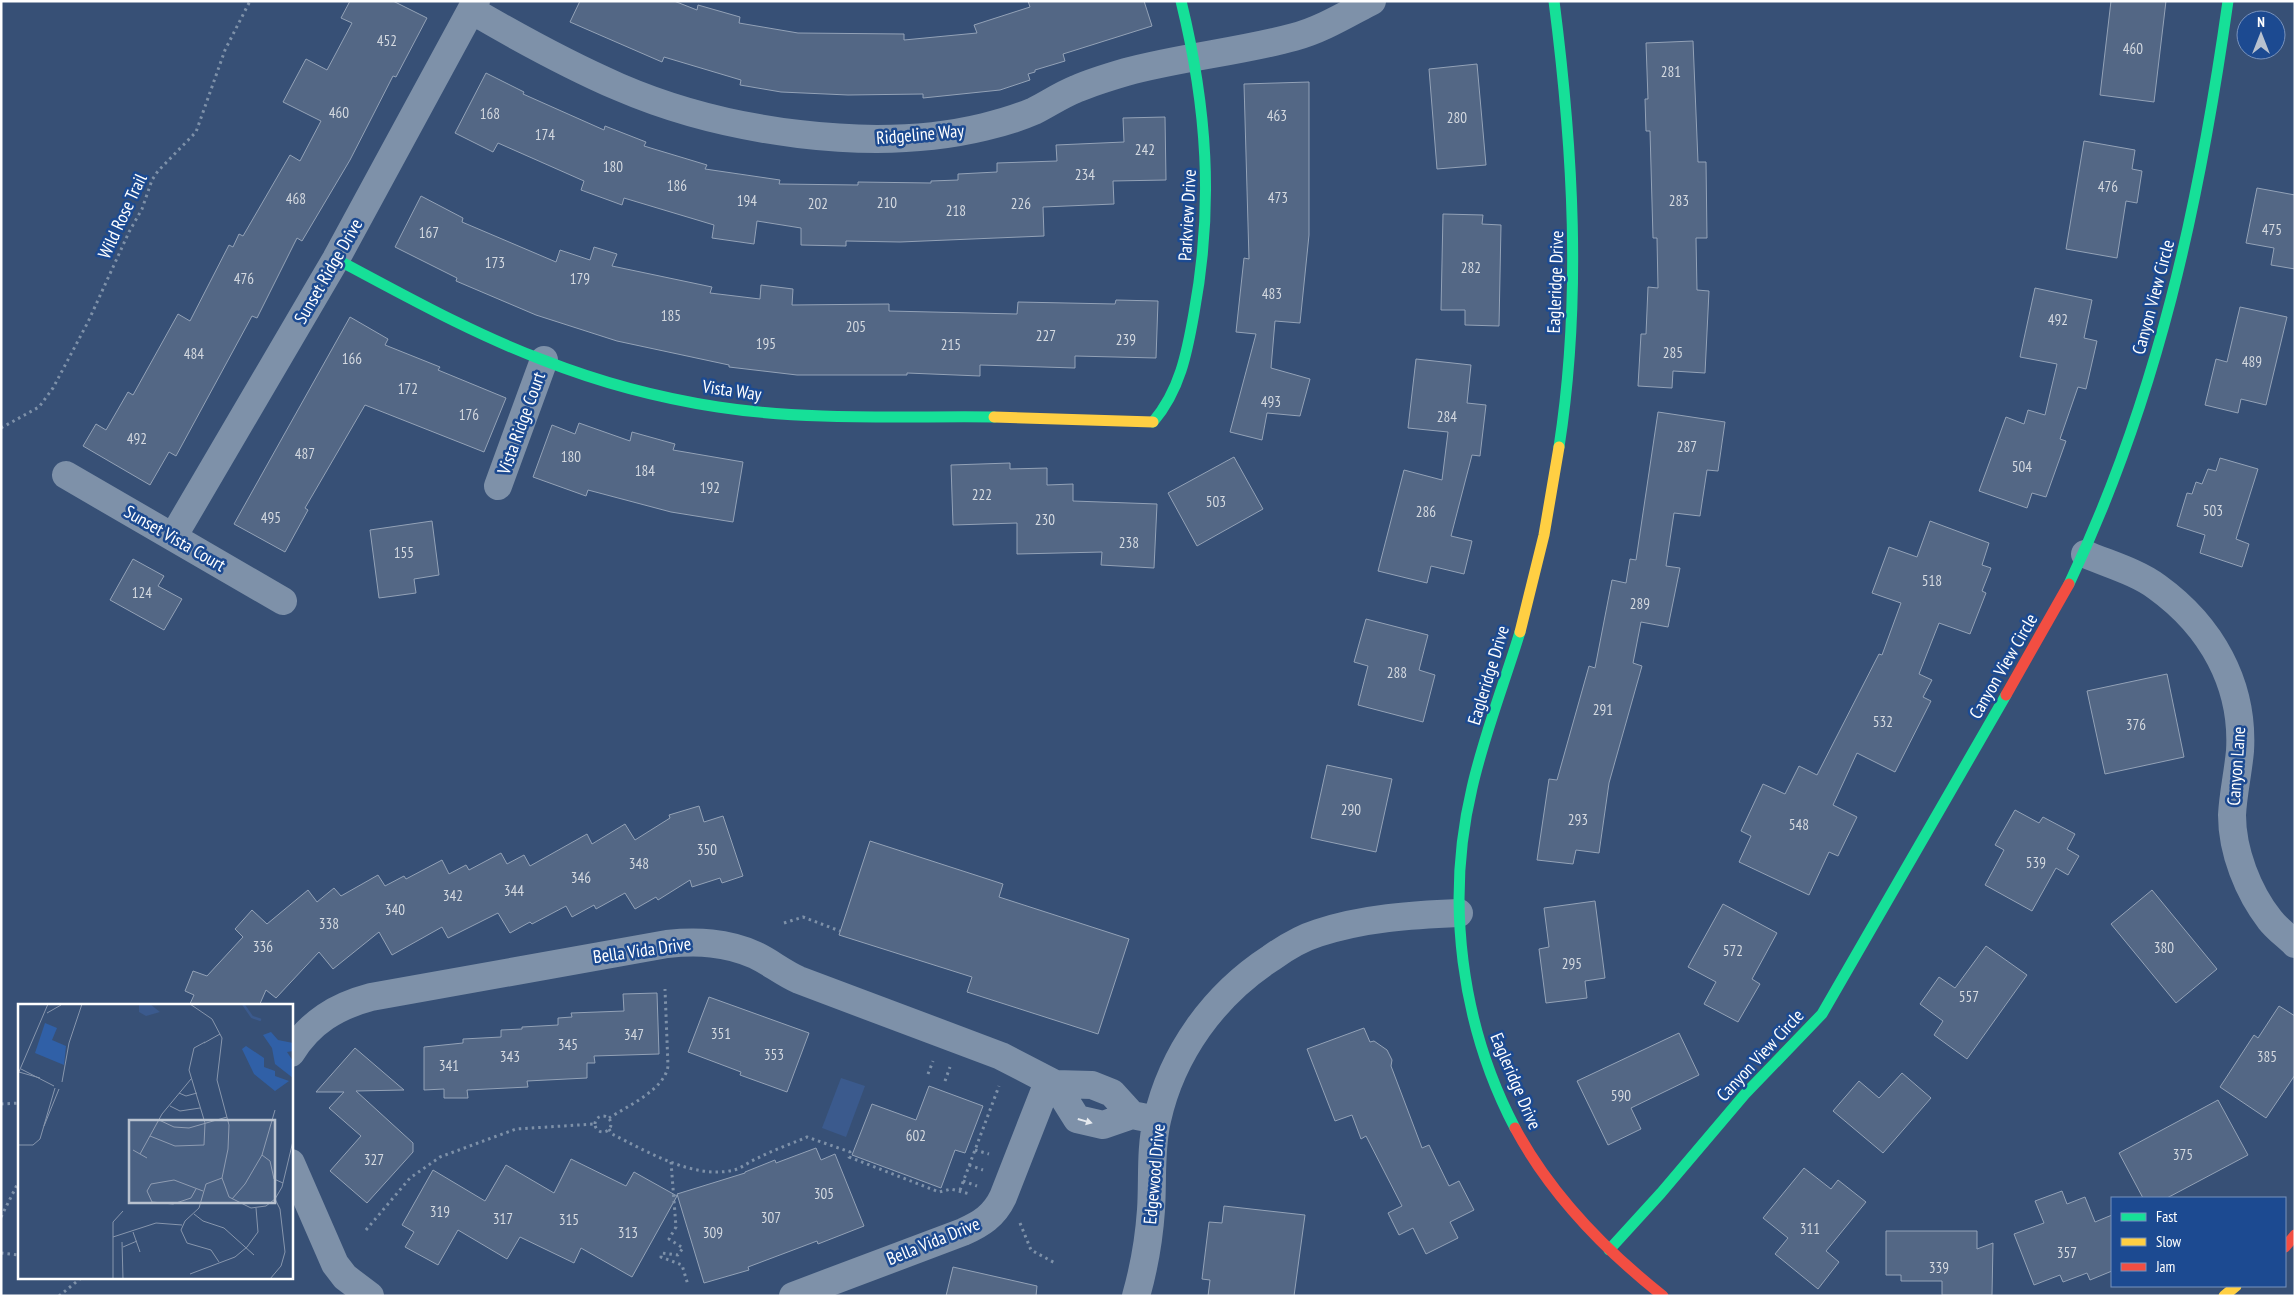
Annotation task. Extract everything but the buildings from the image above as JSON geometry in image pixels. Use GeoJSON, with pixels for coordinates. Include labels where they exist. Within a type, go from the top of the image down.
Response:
{"type":"FeatureCollection","features":[{"type":"Feature","properties":{"kind":"street","name":"Parkview Drive"},"geometry":{"type":"LineString","coordinates":[[1153,422],[1166,408],[1176,392],[1182,373],[1200,289],[1204,260],[1208,169],[1203,104],[1196,57],[1181,1]]}},
{"type":"Feature","properties":{"kind":"street","name":"Ridgeline Way"},"geometry":{"type":"LineString","coordinates":[[473,6],[539,49],[585,72],[662,104],[709,118],[753,127],[856,138],[937,135],[983,128],[1034,111],[1075,89],[1149,66],[1296,37],[1340,18],[1372,1]]}},
{"type":"Feature","properties":{"kind":"street","name":"Eagleridge Drive"},"geometry":{"type":"LineString","coordinates":[[1554,1],[1566,81],[1571,148],[1574,233],[1571,351],[1550,505],[1520,631],[1468,803],[1460,868],[1459,913],[1466,984],[1477,1038],[1496,1087],[1528,1151],[1573,1212],[1609,1250],[1663,1296]]}},
{"type":"Feature","properties":{"kind":"street","name":"Canyon View Circle"},"geometry":{"type":"LineString","coordinates":[[1609,1250],[1661,1195],[1760,1077],[1792,1050],[1822,1014],[2058,606],[2085,554],[2103,513],[2137,421],[2165,326],[2189,231],[2207,143],[2228,1]]}},
{"type":"Feature","properties":{"kind":"street","name":"Sunset Ridge Drive"},"geometry":{"type":"LineString","coordinates":[[173,537],[336,258],[473,6]]}},
{"type":"Feature","properties":{"kind":"street","name":"Vista Way"},"geometry":{"type":"LineString","coordinates":[[336,258],[466,327],[544,360],[683,401],[754,411],[811,416],[862,418],[980,417],[1075,422],[1153,422]]}},
{"type":"Feature","properties":{"kind":"street","name":"Vista Ridge Court"},"geometry":{"type":"LineString","coordinates":[[498,486],[544,360]]}},
{"type":"Feature","properties":{"kind":"street","name":"Sunset Vista Court"},"geometry":{"type":"LineString","coordinates":[[66,475],[283,602]]}},
{"type":"Feature","properties":{"kind":"street","name":"Canyon Lane"},"geometry":{"type":"LineString","coordinates":[[2085,554],[2156,586],[2200,626],[2218,651],[2230,675],[2237,703],[2240,727],[2232,816],[2234,836],[2241,866],[2255,896],[2270,921],[2295,944]]}},
{"type":"Feature","properties":{"kind":"street","name":"Edgewood Drive"},"geometry":{"type":"LineString","coordinates":[[1136,1296],[1148,1238],[1144,1118],[1190,1038],[1210,1011],[1232,988],[1257,967],[1316,933],[1352,923],[1389,917],[1459,913]]}},
{"type":"Feature","properties":{"kind":"street","name":"Bella Vida Drive"},"geometry":{"type":"LineString","coordinates":[[292,1051],[299,1040],[313,1025],[329,1013],[357,1001],[667,944],[702,942],[729,946],[756,955],[782,973],[1001,1056],[1052,1083],[1092,1086],[1112,1093],[1144,1118]]}},
{"type":"Feature","properties":{"kind":"street","name":"Bella Vida Drive"},"geometry":{"type":"LineString","coordinates":[[1052,1083],[1078,1119],[1102,1125],[1144,1118]]}},
{"type":"Feature","properties":{"kind":"street","name":"Bella Vida Drive"},"geometry":{"type":"LineString","coordinates":[[793,1296],[963,1232],[990,1218],[1003,1197],[1052,1083]]}},
{"type":"Feature","properties":{"kind":"street"},"geometry":{"type":"LineString","coordinates":[[292,1165],[335,1264],[345,1277],[370,1296]]}},
{"type":"Feature","properties":{"kind":"street"},"geometry":{"type":"LineString","coordinates":[[2286,1247],[2295,1235]]}},
{"type":"Feature","properties":{"kind":"street"},"geometry":{"type":"LineString","coordinates":[[2286,1249],[2295,1260]]}},
{"type":"Feature","properties":{"kind":"street"},"geometry":{"type":"LineString","coordinates":[[2224,1296],[2235,1287]]}},
{"type":"Feature","properties":{"kind":"path","name":"Wild Rose Trail"},"geometry":{"type":"LineString","coordinates":[[1,428],[39,407],[53,388],[88,322],[129,232],[142,209],[152,180],[158,170],[196,132],[225,50],[250,1]]}},
{"type":"Feature","properties":{"kind":"path"},"geometry":{"type":"LineString","coordinates":[[784,923],[803,917],[840,931]]}},
{"type":"Feature","properties":{"kind":"path"},"geometry":{"type":"LineString","coordinates":[[609,1118],[660,1084],[667,1075],[665,989]]}},
{"type":"Feature","properties":{"kind":"path"},"geometry":{"type":"LineString","coordinates":[[960,1190],[1001,1081]]}},
{"type":"Feature","properties":{"kind":"path"},"geometry":{"type":"LineString","coordinates":[[1,1104],[18,1103]]}},
{"type":"Feature","properties":{"kind":"path"},"geometry":{"type":"LineString","coordinates":[[603,1115],[609,1118],[612,1125],[609,1130],[602,1132],[598,1131],[594,1124],[598,1116],[603,1115]]}},
{"type":"Feature","properties":{"kind":"path"},"geometry":{"type":"LineString","coordinates":[[366,1230],[410,1178],[440,1157],[516,1129],[594,1124]]}},
{"type":"Feature","properties":{"kind":"path"},"geometry":{"type":"LineString","coordinates":[[609,1130],[612,1134],[671,1162],[685,1167],[718,1172],[735,1170],[758,1157],[807,1137],[850,1152],[849,1157],[939,1192],[960,1190],[975,1196]]}},
{"type":"Feature","properties":{"kind":"path"},"geometry":{"type":"LineString","coordinates":[[671,1162],[676,1228],[669,1239],[683,1248],[678,1255],[662,1253],[661,1257],[682,1265],[688,1285]]}},
{"type":"Feature","properties":{"kind":"path"},"geometry":{"type":"LineString","coordinates":[[1,1217],[18,1183]]}},
{"type":"Feature","properties":{"kind":"path"},"geometry":{"type":"LineString","coordinates":[[1019,1219],[1031,1250],[1055,1263]]}},
{"type":"Feature","properties":{"kind":"path"},"geometry":{"type":"LineString","coordinates":[[1,1252],[18,1255]]}},
{"type":"Feature","properties":{"kind":"path"},"geometry":{"type":"LineString","coordinates":[[60,1296],[79,1280]]}},
{"type":"Feature","properties":{"kind":"water"},"geometry":{"type":"Polygon","coordinates":[[[841,1078],[865,1086],[846,1137],[822,1128],[841,1078]]]}},
{"type":"Feature","properties":{"kind":"traffic: fast"},"geometry":{"type":"LineString","coordinates":[[1153,422],[1170,397],[1185,357],[1200,273],[1204,234],[1206,195],[1202,118],[1197,79],[1181,1]]}},
{"type":"Feature","properties":{"kind":"traffic: fast"},"geometry":{"type":"LineString","coordinates":[[1554,1],[1561,57],[1570,168],[1573,280],[1571,336],[1559,447]]}},
{"type":"Feature","properties":{"kind":"traffic: fast"},"geometry":{"type":"LineString","coordinates":[[2069,584],[2100,513],[2127,442],[2151,371],[2171,299],[2203,152],[2228,1]]}},
{"type":"Feature","properties":{"kind":"traffic: fast"},"geometry":{"type":"LineString","coordinates":[[336,259],[490,338],[564,368],[651,394],[718,407],[787,414],[856,417],[994,417]]}},
{"type":"Feature","properties":{"kind":"traffic: fast"},"geometry":{"type":"LineString","coordinates":[[1515,1128],[1497,1088],[1482,1047],[1471,1005],[1463,962],[1460,874],[1464,831],[1472,788],[1488,729],[1520,632]]}},
{"type":"Feature","properties":{"kind":"traffic: fast"},"geometry":{"type":"LineString","coordinates":[[1609,1250],[1661,1193],[1745,1094],[1822,1014],[2006,695]]}},
{"type":"Feature","properties":{"kind":"traffic: slow"},"geometry":{"type":"LineString","coordinates":[[994,417],[1153,422]]}},
{"type":"Feature","properties":{"kind":"traffic: slow"},"geometry":{"type":"LineString","coordinates":[[1520,632],[1544,535],[1559,447]]}},
{"type":"Feature","properties":{"kind":"traffic: slow"},"geometry":{"type":"LineString","coordinates":[[2224,1296],[2235,1287]]}},
{"type":"Feature","properties":{"kind":"traffic: jam"},"geometry":{"type":"LineString","coordinates":[[2006,695],[2069,584]]}},
{"type":"Feature","properties":{"kind":"traffic: jam"},"geometry":{"type":"LineString","coordinates":[[1515,1128],[1545,1175],[1580,1219],[1620,1259],[1663,1296]]}},
{"type":"Feature","properties":{"kind":"traffic: jam"},"geometry":{"type":"LineString","coordinates":[[2286,1246],[2295,1235]]}}]}
